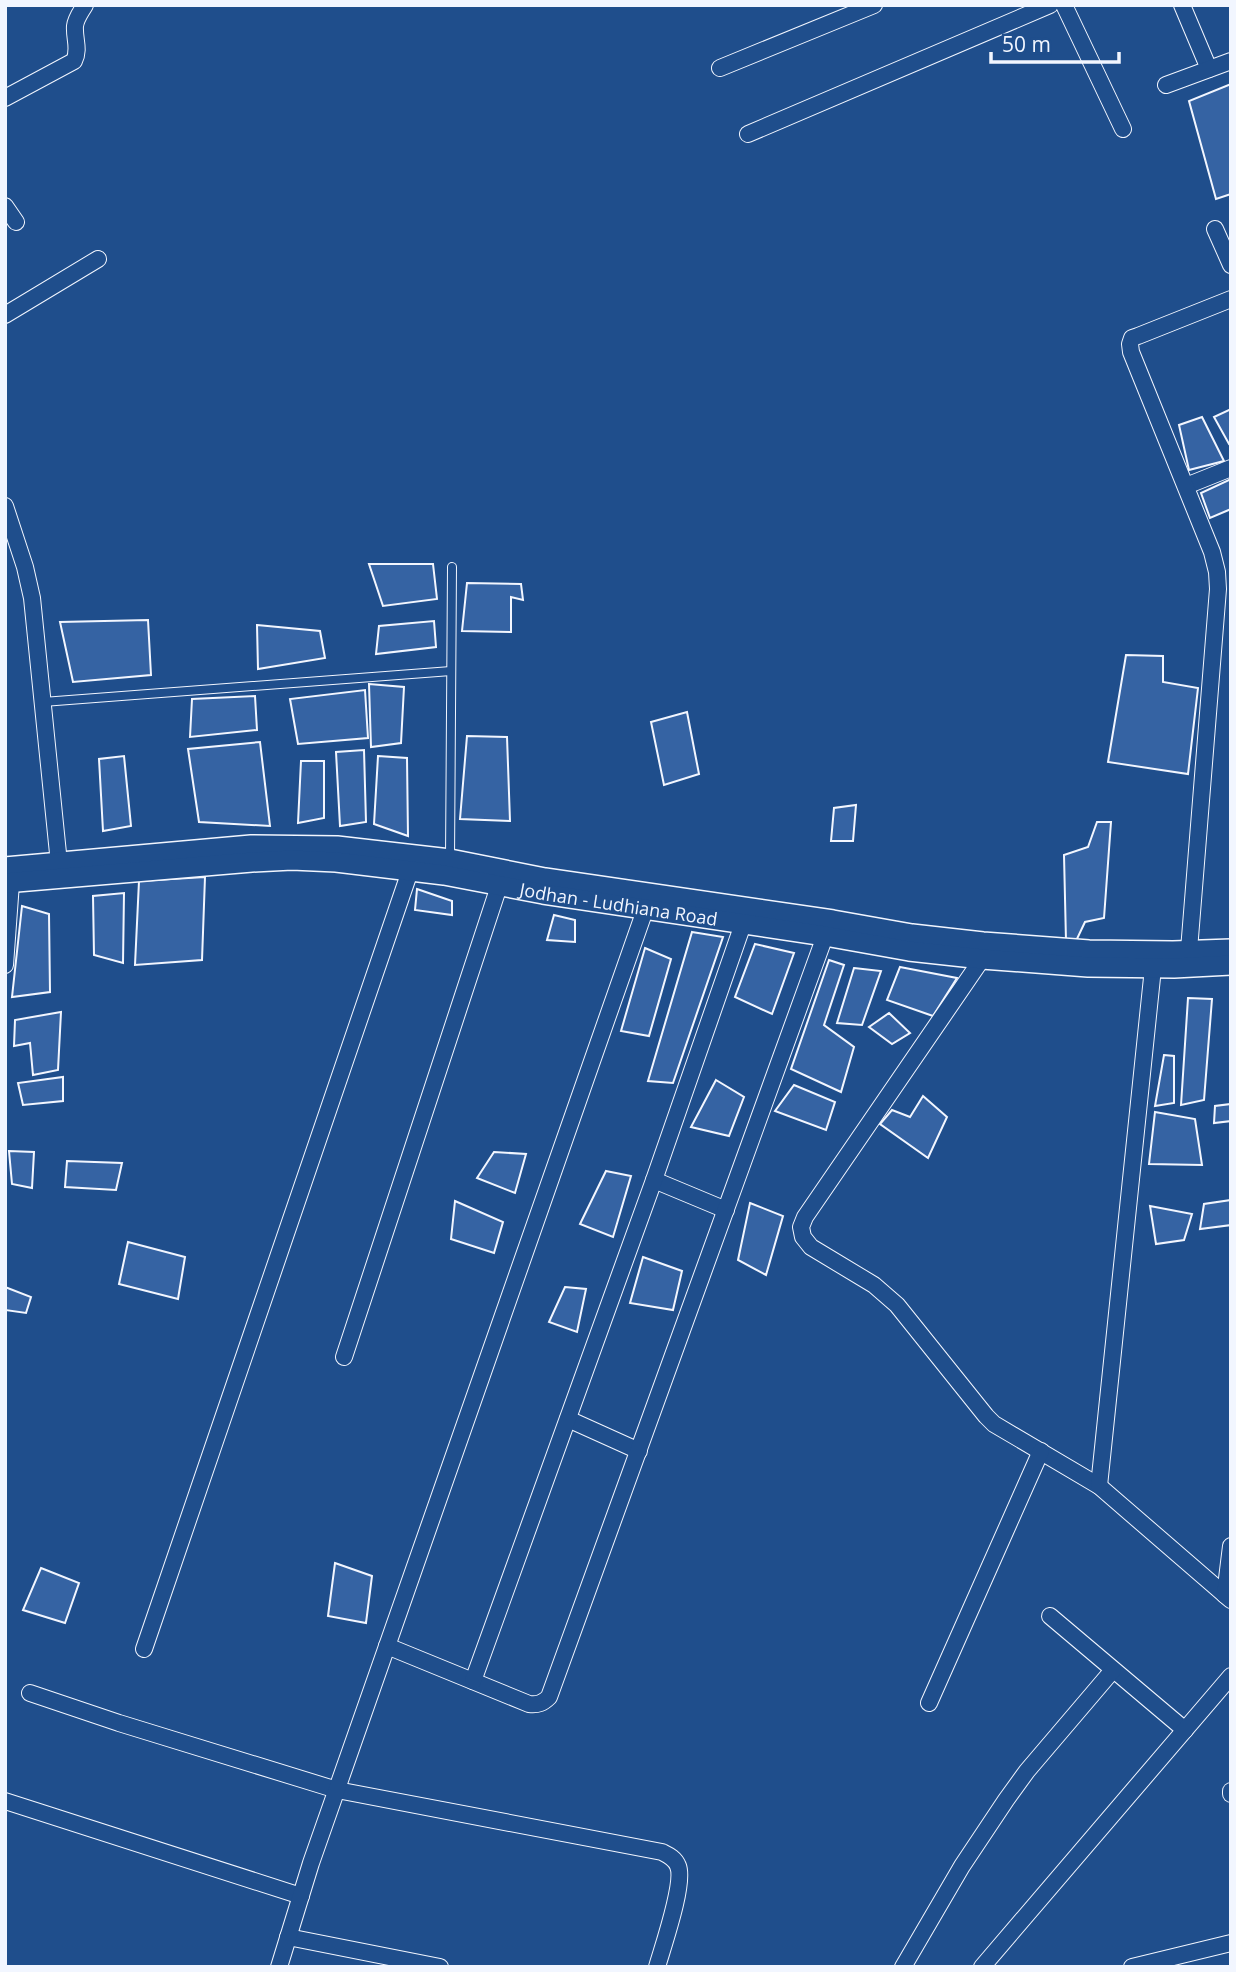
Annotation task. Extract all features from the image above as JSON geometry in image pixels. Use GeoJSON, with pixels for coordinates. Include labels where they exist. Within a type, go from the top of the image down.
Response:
{"type":"FeatureCollection","features":[{"type":"Feature","properties":{"kind":"street"},"geometry":{"type":"LineString","coordinates":[[5,98],[74,61],[77,55],[76,22],[85,5]]}},
{"type":"Feature","properties":{"kind":"street"},"geometry":{"type":"LineString","coordinates":[[720,68],[874,5]]}},
{"type":"Feature","properties":{"kind":"street"},"geometry":{"type":"LineString","coordinates":[[748,134],[1050,5]]}},
{"type":"Feature","properties":{"kind":"street"},"geometry":{"type":"LineString","coordinates":[[1064,5],[1123,129]]}},
{"type":"Feature","properties":{"kind":"street"},"geometry":{"type":"LineString","coordinates":[[1182,5],[1209,69]]}},
{"type":"Feature","properties":{"kind":"street"},"geometry":{"type":"LineString","coordinates":[[1166,85],[1231,61]]}},
{"type":"Feature","properties":{"kind":"street"},"geometry":{"type":"LineString","coordinates":[[5,206],[16,222]]}},
{"type":"Feature","properties":{"kind":"street"},"geometry":{"type":"LineString","coordinates":[[1215,229],[1231,265]]}},
{"type":"Feature","properties":{"kind":"street"},"geometry":{"type":"LineString","coordinates":[[5,315],[98,259]]}},
{"type":"Feature","properties":{"kind":"street"},"geometry":{"type":"LineString","coordinates":[[1189,950],[1218,589],[1217,572],[1212,552],[1130,344],[1132,338],[1231,299]]}},
{"type":"Feature","properties":{"kind":"street"},"geometry":{"type":"LineString","coordinates":[[1186,486],[1231,468]]}},
{"type":"Feature","properties":{"kind":"street"},"geometry":{"type":"LineString","coordinates":[[5,506],[32,598],[60,871]]}},
{"type":"Feature","properties":{"kind":"street","name":"Jodhan - Ludhiana Road"},"geometry":{"type":"LineString","coordinates":[[7,877],[251,845],[337,846],[450,859],[545,878],[912,934],[1089,950],[1231,949]]}},
{"type":"Feature","properties":{"kind":"street","name":"Jodhan - Ludhiana Road"},"geometry":{"type":"LineString","coordinates":[[60,871],[292,860],[336,862],[444,875],[645,910],[982,959],[1088,967],[1231,965]]}},
{"type":"Feature","properties":{"kind":"street"},"geometry":{"type":"LineString","coordinates":[[144,1649],[411,871]]}},
{"type":"Feature","properties":{"kind":"street"},"geometry":{"type":"LineString","coordinates":[[5,964],[7,877]]}},
{"type":"Feature","properties":{"kind":"street"},"geometry":{"type":"LineString","coordinates":[[344,1357],[499,886]]}},
{"type":"Feature","properties":{"kind":"street"},"geometry":{"type":"LineString","coordinates":[[279,1967],[300,1896],[645,910]]}},
{"type":"Feature","properties":{"kind":"street"},"geometry":{"type":"LineString","coordinates":[[473,1681],[654,1180],[743,924]]}},
{"type":"Feature","properties":{"kind":"street"},"geometry":{"type":"LineString","coordinates":[[387,1646],[529,1704],[537,1705],[549,1697],[825,936]]}},
{"type":"Feature","properties":{"kind":"street"},"geometry":{"type":"LineString","coordinates":[[982,959],[805,1217],[801,1227],[803,1237],[811,1247],[874,1285],[906,1314],[995,1424],[1099,1486],[1228,1598]]}},
{"type":"Feature","properties":{"kind":"street"},"geometry":{"type":"LineString","coordinates":[[1099,1486],[1153,968]]}},
{"type":"Feature","properties":{"kind":"street"},"geometry":{"type":"LineString","coordinates":[[654,1180],[726,1210]]}},
{"type":"Feature","properties":{"kind":"street"},"geometry":{"type":"LineString","coordinates":[[568,1419],[639,1451]]}},
{"type":"Feature","properties":{"kind":"street"},"geometry":{"type":"LineString","coordinates":[[929,1703],[1041,1451]]}},
{"type":"Feature","properties":{"kind":"street"},"geometry":{"type":"LineString","coordinates":[[1228,1598],[1231,1546]]}},
{"type":"Feature","properties":{"kind":"street"},"geometry":{"type":"LineString","coordinates":[[1050,1616],[1185,1730]]}},
{"type":"Feature","properties":{"kind":"street"},"geometry":{"type":"LineString","coordinates":[[903,1967],[962,1866],[999,1810],[1027,1771],[1113,1670]]}},
{"type":"Feature","properties":{"kind":"street"},"geometry":{"type":"LineString","coordinates":[[982,1967],[1231,1676]]}},
{"type":"Feature","properties":{"kind":"street"},"geometry":{"type":"LineString","coordinates":[[30,1693],[337,1790],[662,1852],[673,1858],[679,1867],[679,1885],[657,1967]]}},
{"type":"Feature","properties":{"kind":"street"},"geometry":{"type":"LineString","coordinates":[[5,1801],[300,1896]]}},
{"type":"Feature","properties":{"kind":"street"},"geometry":{"type":"LineString","coordinates":[[288,1937],[440,1967]]}},
{"type":"Feature","properties":{"kind":"street"},"geometry":{"type":"LineString","coordinates":[[1132,1967],[1231,1942]]}},
{"type":"Feature","properties":{"kind":"lane"},"geometry":{"type":"LineString","coordinates":[[450,859],[452,567]]}},
{"type":"Feature","properties":{"kind":"lane"},"geometry":{"type":"LineString","coordinates":[[43,702],[452,671]]}},
{"type":"Feature","properties":{"kind":"building"},"geometry":{"type":"Polygon","coordinates":[[[1231,84],[1231,194],[1216,199],[1189,101],[1231,84]]]}},
{"type":"Feature","properties":{"kind":"building"},"geometry":{"type":"Polygon","coordinates":[[[1231,409],[1231,443],[1229,444],[1214,417],[1231,409]]]}},
{"type":"Feature","properties":{"kind":"building"},"geometry":{"type":"Polygon","coordinates":[[[1202,417],[1224,461],[1189,470],[1179,425],[1202,417]]]}},
{"type":"Feature","properties":{"kind":"building"},"geometry":{"type":"Polygon","coordinates":[[[1231,479],[1231,509],[1210,518],[1201,493],[1231,479]]]}},
{"type":"Feature","properties":{"kind":"building"},"geometry":{"type":"Polygon","coordinates":[[[369,564],[433,564],[437,599],[383,606],[369,564]]]}},
{"type":"Feature","properties":{"kind":"building"},"geometry":{"type":"Polygon","coordinates":[[[467,583],[521,584],[523,600],[511,597],[511,632],[462,631],[467,583]]]}},
{"type":"Feature","properties":{"kind":"building"},"geometry":{"type":"Polygon","coordinates":[[[148,620],[151,675],[73,682],[60,622],[148,620]]]}},
{"type":"Feature","properties":{"kind":"building"},"geometry":{"type":"Polygon","coordinates":[[[434,621],[436,647],[376,654],[379,626],[434,621]]]}},
{"type":"Feature","properties":{"kind":"building"},"geometry":{"type":"Polygon","coordinates":[[[257,625],[320,631],[325,658],[258,669],[257,625]]]}},
{"type":"Feature","properties":{"kind":"building"},"geometry":{"type":"Polygon","coordinates":[[[1126,655],[1163,656],[1163,682],[1198,688],[1188,774],[1108,762],[1126,655]]]}},
{"type":"Feature","properties":{"kind":"building"},"geometry":{"type":"Polygon","coordinates":[[[369,684],[404,687],[401,743],[371,747],[369,684]]]}},
{"type":"Feature","properties":{"kind":"building"},"geometry":{"type":"Polygon","coordinates":[[[365,690],[368,738],[298,744],[290,699],[365,690]]]}},
{"type":"Feature","properties":{"kind":"building"},"geometry":{"type":"Polygon","coordinates":[[[255,696],[257,730],[190,737],[192,699],[255,696]]]}},
{"type":"Feature","properties":{"kind":"building"},"geometry":{"type":"Polygon","coordinates":[[[687,712],[699,774],[664,785],[651,722],[687,712]]]}},
{"type":"Feature","properties":{"kind":"building"},"geometry":{"type":"Polygon","coordinates":[[[467,736],[507,737],[510,821],[460,819],[467,736]]]}},
{"type":"Feature","properties":{"kind":"building"},"geometry":{"type":"Polygon","coordinates":[[[260,742],[270,826],[199,822],[188,749],[260,742]]]}},
{"type":"Feature","properties":{"kind":"building"},"geometry":{"type":"Polygon","coordinates":[[[364,750],[366,822],[340,826],[336,752],[364,750]]]}},
{"type":"Feature","properties":{"kind":"building"},"geometry":{"type":"Polygon","coordinates":[[[124,756],[131,826],[103,831],[99,759],[124,756]]]}},
{"type":"Feature","properties":{"kind":"building"},"geometry":{"type":"Polygon","coordinates":[[[378,756],[407,758],[408,836],[374,824],[378,756]]]}},
{"type":"Feature","properties":{"kind":"building"},"geometry":{"type":"Polygon","coordinates":[[[301,761],[324,761],[324,818],[298,823],[301,761]]]}},
{"type":"Feature","properties":{"kind":"building"},"geometry":{"type":"Polygon","coordinates":[[[856,805],[853,841],[831,841],[834,808],[856,805]]]}},
{"type":"Feature","properties":{"kind":"building"},"geometry":{"type":"Polygon","coordinates":[[[1097,822],[1111,822],[1104,918],[1085,922],[1076,941],[1066,941],[1064,855],[1088,847],[1097,822]]]}},
{"type":"Feature","properties":{"kind":"building"},"geometry":{"type":"Polygon","coordinates":[[[205,877],[202,960],[135,965],[139,881],[205,877]]]}},
{"type":"Feature","properties":{"kind":"building"},"geometry":{"type":"Polygon","coordinates":[[[417,889],[452,901],[452,915],[415,910],[417,889]]]}},
{"type":"Feature","properties":{"kind":"building"},"geometry":{"type":"Polygon","coordinates":[[[124,893],[123,963],[94,955],[93,896],[124,893]]]}},
{"type":"Feature","properties":{"kind":"building"},"geometry":{"type":"Polygon","coordinates":[[[22,906],[49,914],[50,992],[12,997],[22,906]]]}},
{"type":"Feature","properties":{"kind":"building"},"geometry":{"type":"Polygon","coordinates":[[[554,915],[575,920],[575,942],[547,940],[554,915]]]}},
{"type":"Feature","properties":{"kind":"building"},"geometry":{"type":"Polygon","coordinates":[[[692,932],[723,937],[673,1083],[648,1081],[692,932]]]}},
{"type":"Feature","properties":{"kind":"building"},"geometry":{"type":"Polygon","coordinates":[[[755,944],[794,953],[772,1014],[735,997],[755,944]]]}},
{"type":"Feature","properties":{"kind":"building"},"geometry":{"type":"Polygon","coordinates":[[[645,948],[671,959],[649,1036],[621,1031],[645,948]]]}},
{"type":"Feature","properties":{"kind":"building"},"geometry":{"type":"Polygon","coordinates":[[[829,960],[844,965],[824,1025],[854,1047],[841,1092],[791,1069],[829,960]]]}},
{"type":"Feature","properties":{"kind":"building"},"geometry":{"type":"Polygon","coordinates":[[[900,967],[957,978],[933,1016],[887,1000],[900,967]]]}},
{"type":"Feature","properties":{"kind":"building"},"geometry":{"type":"Polygon","coordinates":[[[854,968],[881,971],[862,1025],[837,1023],[854,968]]]}},
{"type":"Feature","properties":{"kind":"building"},"geometry":{"type":"Polygon","coordinates":[[[1188,998],[1212,999],[1204,1100],[1181,1105],[1188,998]]]}},
{"type":"Feature","properties":{"kind":"building"},"geometry":{"type":"Polygon","coordinates":[[[61,1012],[58,1070],[33,1075],[30,1043],[14,1046],[15,1020],[61,1012]]]}},
{"type":"Feature","properties":{"kind":"building"},"geometry":{"type":"Polygon","coordinates":[[[889,1013],[910,1033],[892,1044],[869,1027],[889,1013]]]}},
{"type":"Feature","properties":{"kind":"building"},"geometry":{"type":"Polygon","coordinates":[[[1164,1055],[1174,1056],[1174,1103],[1155,1106],[1164,1055]]]}},
{"type":"Feature","properties":{"kind":"building"},"geometry":{"type":"Polygon","coordinates":[[[63,1077],[63,1101],[23,1105],[18,1083],[63,1077]]]}},
{"type":"Feature","properties":{"kind":"building"},"geometry":{"type":"Polygon","coordinates":[[[716,1080],[744,1097],[729,1136],[691,1127],[716,1080]]]}},
{"type":"Feature","properties":{"kind":"building"},"geometry":{"type":"Polygon","coordinates":[[[794,1085],[835,1102],[826,1130],[775,1111],[794,1085]]]}},
{"type":"Feature","properties":{"kind":"building"},"geometry":{"type":"Polygon","coordinates":[[[923,1096],[947,1117],[928,1158],[880,1124],[892,1110],[910,1117],[923,1096]]]}},
{"type":"Feature","properties":{"kind":"building"},"geometry":{"type":"Polygon","coordinates":[[[1231,1104],[1231,1121],[1214,1123],[1215,1106],[1231,1104]]]}},
{"type":"Feature","properties":{"kind":"building"},"geometry":{"type":"Polygon","coordinates":[[[1155,1112],[1195,1119],[1202,1165],[1149,1164],[1155,1112]]]}},
{"type":"Feature","properties":{"kind":"building"},"geometry":{"type":"Polygon","coordinates":[[[9,1151],[34,1152],[32,1188],[12,1184],[9,1151]]]}},
{"type":"Feature","properties":{"kind":"building"},"geometry":{"type":"Polygon","coordinates":[[[494,1152],[526,1154],[515,1193],[477,1178],[494,1152]]]}},
{"type":"Feature","properties":{"kind":"building"},"geometry":{"type":"Polygon","coordinates":[[[67,1161],[122,1163],[116,1190],[65,1187],[67,1161]]]}},
{"type":"Feature","properties":{"kind":"building"},"geometry":{"type":"Polygon","coordinates":[[[606,1171],[631,1176],[613,1237],[580,1224],[606,1171]]]}},
{"type":"Feature","properties":{"kind":"building"},"geometry":{"type":"Polygon","coordinates":[[[1231,1200],[1231,1225],[1200,1229],[1204,1204],[1231,1200]]]}},
{"type":"Feature","properties":{"kind":"building"},"geometry":{"type":"Polygon","coordinates":[[[455,1201],[503,1222],[494,1253],[451,1239],[455,1201]]]}},
{"type":"Feature","properties":{"kind":"building"},"geometry":{"type":"Polygon","coordinates":[[[750,1203],[783,1216],[766,1275],[738,1260],[750,1203]]]}},
{"type":"Feature","properties":{"kind":"building"},"geometry":{"type":"Polygon","coordinates":[[[1150,1206],[1192,1214],[1184,1240],[1156,1244],[1150,1206]]]}},
{"type":"Feature","properties":{"kind":"building"},"geometry":{"type":"Polygon","coordinates":[[[128,1242],[185,1257],[178,1299],[119,1284],[128,1242]]]}},
{"type":"Feature","properties":{"kind":"building"},"geometry":{"type":"Polygon","coordinates":[[[643,1257],[682,1271],[673,1310],[630,1303],[643,1257]]]}},
{"type":"Feature","properties":{"kind":"building"},"geometry":{"type":"Polygon","coordinates":[[[5,1287],[31,1297],[26,1313],[5,1310],[5,1287]]]}},
{"type":"Feature","properties":{"kind":"building"},"geometry":{"type":"Polygon","coordinates":[[[565,1287],[586,1289],[577,1332],[549,1322],[565,1287]]]}},
{"type":"Feature","properties":{"kind":"building"},"geometry":{"type":"Polygon","coordinates":[[[335,1563],[372,1576],[366,1623],[328,1616],[335,1563]]]}},
{"type":"Feature","properties":{"kind":"building"},"geometry":{"type":"Polygon","coordinates":[[[41,1568],[79,1583],[65,1623],[23,1610],[41,1568]]]}}]}
